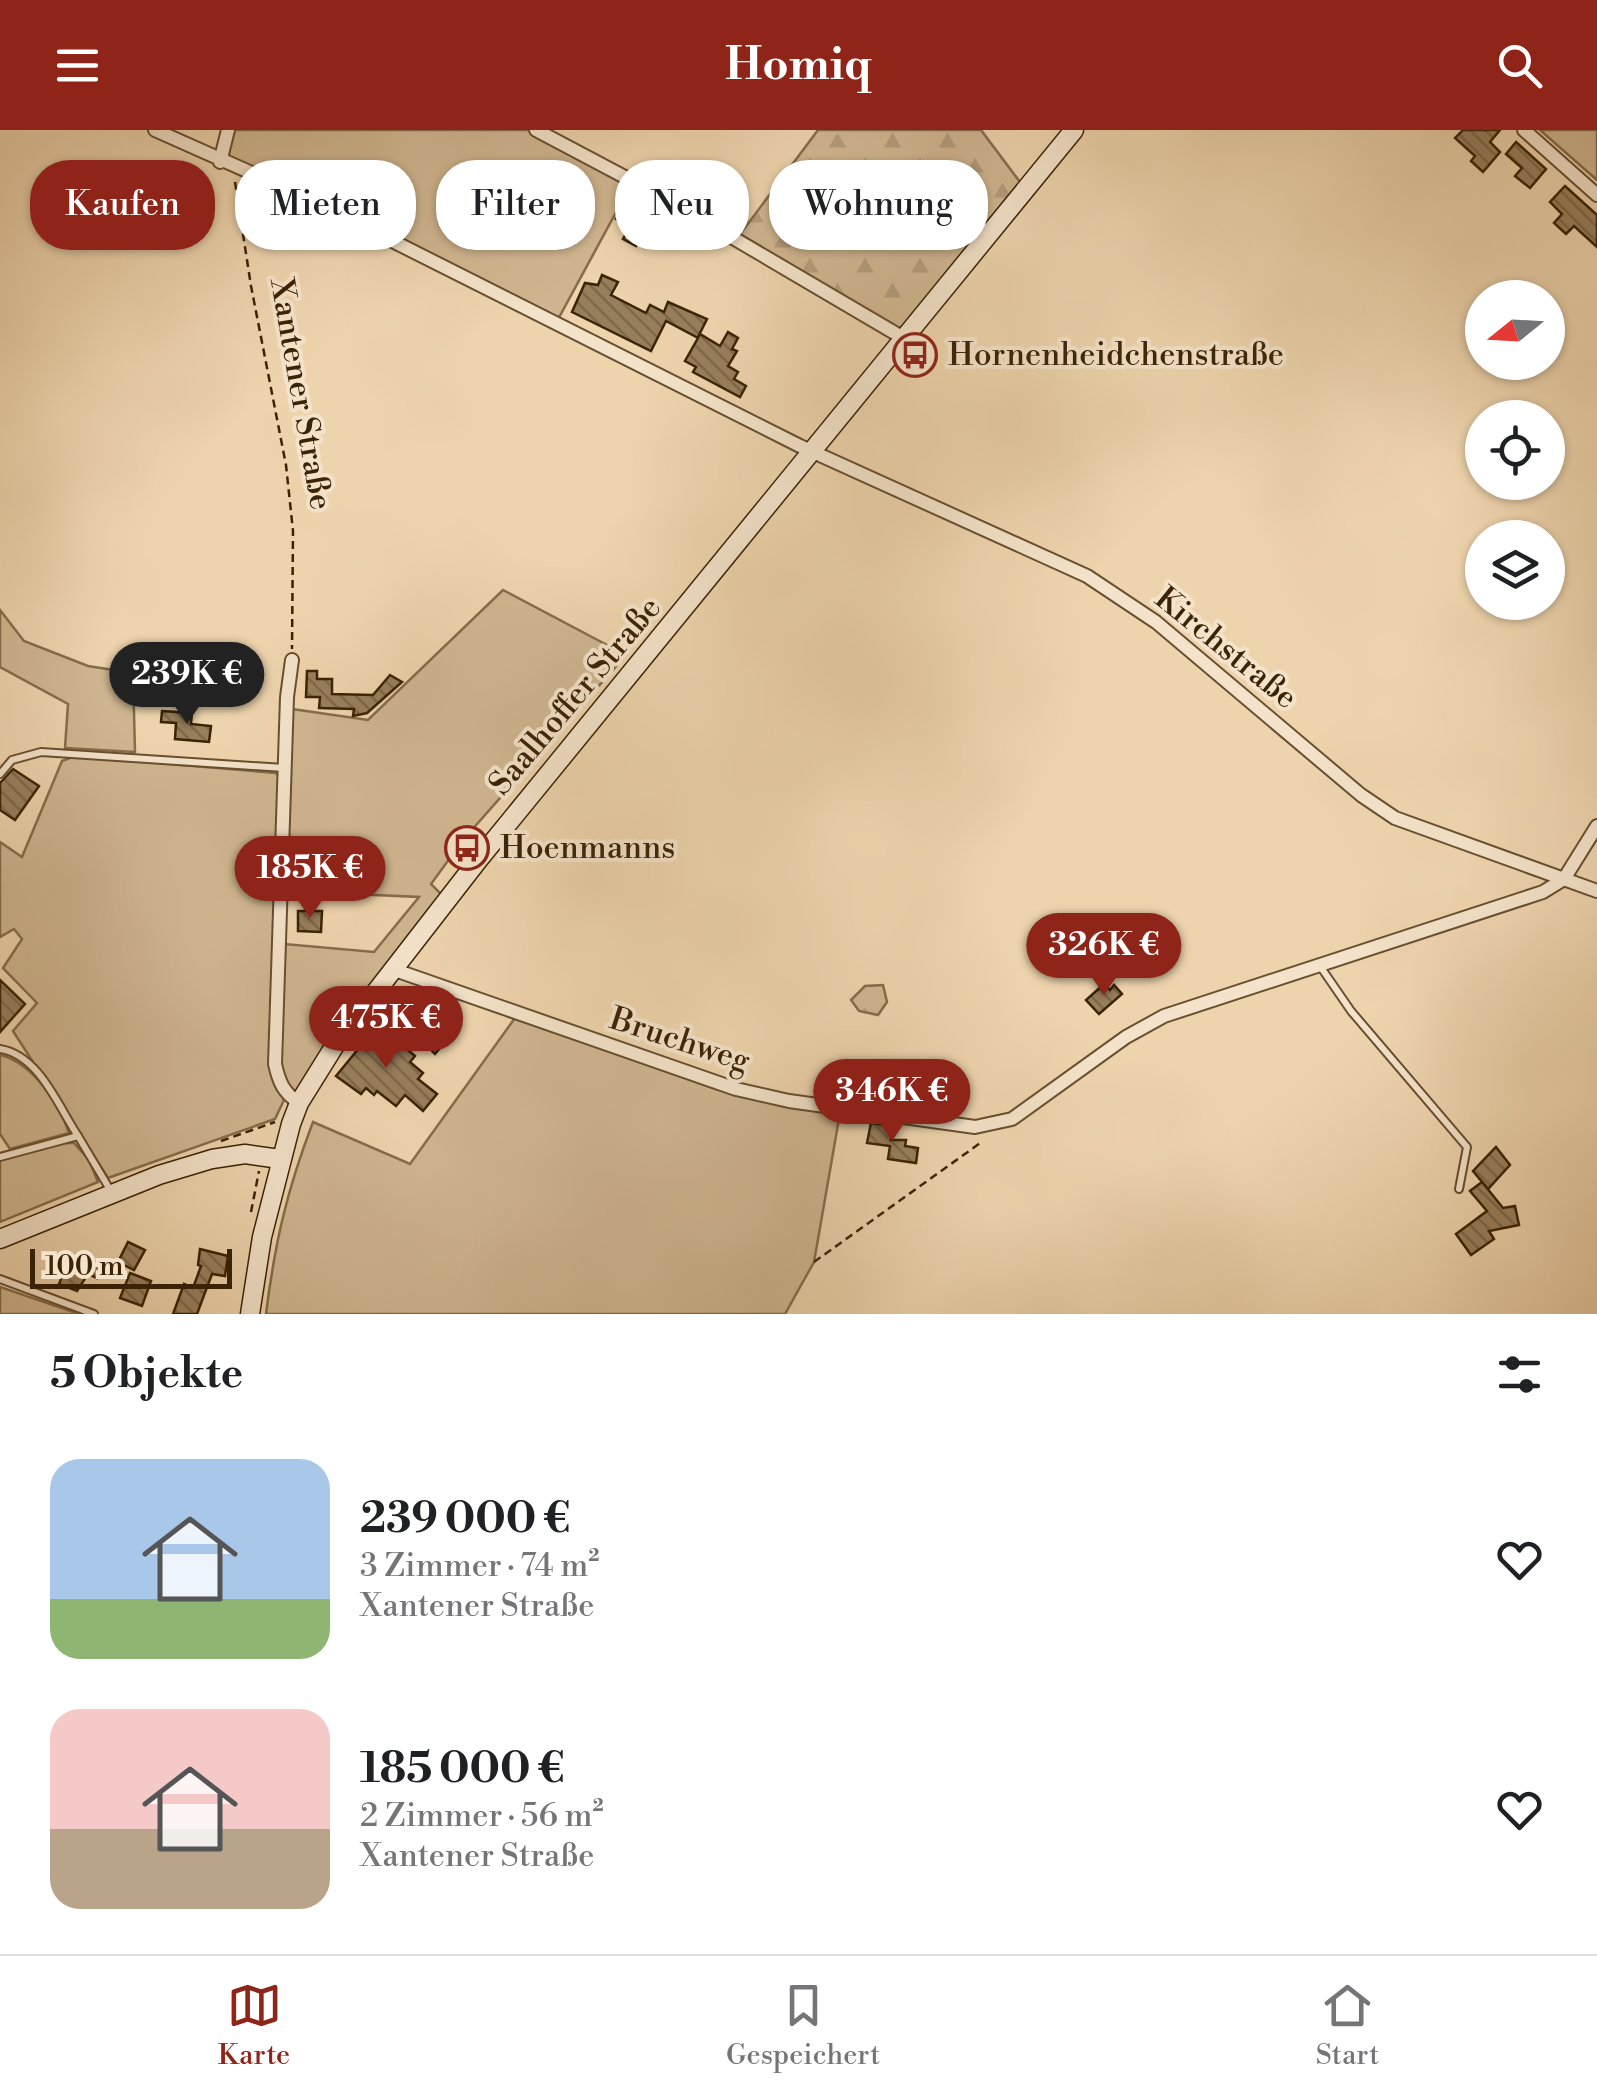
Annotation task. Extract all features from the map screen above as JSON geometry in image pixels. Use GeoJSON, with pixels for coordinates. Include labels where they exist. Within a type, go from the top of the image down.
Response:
{"type":"FeatureCollection","features":[{"type":"Feature","properties":{"kind":"main road","name":"Saalhoffer Straße"},"geometry":{"type":"LineString","coordinates":[[280,1159],[299,1103],[336,1042],[392,969],[905,339],[958,262],[1074,130]]}},
{"type":"Feature","properties":{"kind":"main road"},"geometry":{"type":"LineString","coordinates":[[0,1239],[159,1175],[223,1156],[246,1154],[280,1159],[250,1314]]}},
{"type":"Feature","properties":{"kind":"street"},"geometry":{"type":"LineString","coordinates":[[155,130],[299,194],[814,451]]}},
{"type":"Feature","properties":{"kind":"street"},"geometry":{"type":"LineString","coordinates":[[227,164],[228,130]]}},
{"type":"Feature","properties":{"kind":"street"},"geometry":{"type":"LineString","coordinates":[[536,130],[672,202],[905,339]]}},
{"type":"Feature","properties":{"kind":"street"},"geometry":{"type":"LineString","coordinates":[[1524,130],[1597,195]]}},
{"type":"Feature","properties":{"kind":"street","name":"Kirchstraße"},"geometry":{"type":"LineString","coordinates":[[814,451],[1087,576],[1156,622],[1347,783],[1395,818],[1597,891]]}},
{"type":"Feature","properties":{"kind":"street"},"geometry":{"type":"LineString","coordinates":[[292,660],[286,697],[275,1064],[280,1084],[299,1103]]}},
{"type":"Feature","properties":{"kind":"street"},"geometry":{"type":"LineString","coordinates":[[1564,879],[1597,826]]}},
{"type":"Feature","properties":{"kind":"street","name":"Bruchweg"},"geometry":{"type":"LineString","coordinates":[[392,969],[736,1089],[789,1101],[975,1127],[1012,1119],[1126,1038],[1164,1016],[1527,898],[1564,879]]}},
{"type":"Feature","properties":{"kind":"lane"},"geometry":{"type":"LineString","coordinates":[[0,774],[12,760],[41,752],[285,768]]}},
{"type":"Feature","properties":{"kind":"lane"},"geometry":{"type":"LineString","coordinates":[[1319,965],[1351,1011],[1467,1147],[1459,1189]]}},
{"type":"Feature","properties":{"kind":"lane"},"geometry":{"type":"LineString","coordinates":[[0,1049],[28,1059],[112,1194]]}},
{"type":"Feature","properties":{"kind":"lane"},"geometry":{"type":"LineString","coordinates":[[0,1157],[78,1136]]}},
{"type":"Feature","properties":{"kind":"lane"},"geometry":{"type":"LineString","coordinates":[[0,1279],[94,1314]]}},
{"type":"Feature","properties":{"kind":"path","name":"Xantener Straße"},"geometry":{"type":"LineString","coordinates":[[227,164],[286,465],[293,531],[292,660]]}},
{"type":"Feature","properties":{"kind":"path"},"geometry":{"type":"LineString","coordinates":[[814,1262],[984,1140]]}},
{"type":"Feature","properties":{"kind":"green space"},"geometry":{"type":"Polygon","coordinates":[[[228,130],[536,130],[593,160],[436,160],[436,250],[595,250],[595,161],[615,172],[615,214],[556,323],[404,250],[416,250],[416,160],[235,160],[235,169],[220,162],[228,130]]]}},
{"type":"Feature","properties":{"kind":"green space"},"geometry":{"type":"Polygon","coordinates":[[[818,130],[981,130],[1026,190],[988,237],[988,160],[796,160],[818,130]]]}},
{"type":"Feature","properties":{"kind":"green space"},"geometry":{"type":"Polygon","coordinates":[[[1540,130],[1597,130],[1597,180],[1540,130]]]}},
{"type":"Feature","properties":{"kind":"green space"},"geometry":{"type":"Polygon","coordinates":[[[769,196],[769,250],[977,250],[905,339],[749,249],[749,222],[769,196]]]}},
{"type":"Feature","properties":{"kind":"green space"},"geometry":{"type":"Polygon","coordinates":[[[503,590],[626,655],[463,840],[431,884],[441,894],[344,1019],[296,1092],[286,1086],[279,1068],[285,944],[374,952],[419,897],[285,891],[292,709],[368,720],[503,590]]]}},
{"type":"Feature","properties":{"kind":"green space"},"geometry":{"type":"Polygon","coordinates":[[[0,610],[24,641],[88,666],[133,673],[135,752],[65,748],[68,704],[0,667],[0,610]]]}},
{"type":"Feature","properties":{"kind":"green space"},"geometry":{"type":"Polygon","coordinates":[[[75,756],[276,773],[280,777],[275,1084],[284,1100],[275,1119],[108,1178],[13,1031],[37,1003],[3,968],[22,939],[14,929],[0,937],[0,842],[22,857],[62,761],[75,756]]]}},
{"type":"Feature","properties":{"kind":"green space"},"geometry":{"type":"Polygon","coordinates":[[[883,985],[887,1002],[878,1015],[859,1011],[851,1000],[865,986],[883,985]]]}},
{"type":"Feature","properties":{"kind":"green space"},"geometry":{"type":"Polygon","coordinates":[[[515,1018],[716,1089],[840,1113],[814,1262],[785,1314],[266,1314],[283,1216],[313,1122],[410,1164],[515,1018]]]}},
{"type":"Feature","properties":{"kind":"green space"},"geometry":{"type":"Polygon","coordinates":[[[0,1055],[23,1066],[43,1085],[69,1133],[10,1149],[0,1134],[0,1055]]]}},
{"type":"Feature","properties":{"kind":"green space"},"geometry":{"type":"Polygon","coordinates":[[[55,1143],[74,1143],[89,1160],[98,1182],[0,1222],[0,1160],[55,1143]]]}},
{"type":"Feature","properties":{"kind":"green space"},"geometry":{"type":"Polygon","coordinates":[[[0,1287],[79,1314],[0,1314],[0,1287]]]}},
{"type":"Feature","properties":{"kind":"building"},"geometry":{"type":"Polygon","coordinates":[[[1463,130],[1500,130],[1490,142],[1500,152],[1483,172],[1471,161],[1475,156],[1455,138],[1463,130]]]}},
{"type":"Feature","properties":{"kind":"building"},"geometry":{"type":"Polygon","coordinates":[[[1516,142],[1546,169],[1530,188],[1515,176],[1522,168],[1506,154],[1516,142]]]}},
{"type":"Feature","properties":{"kind":"building"},"geometry":{"type":"Polygon","coordinates":[[[1565,186],[1597,215],[1597,247],[1574,226],[1566,234],[1554,223],[1562,214],[1550,202],[1565,186]]]}},
{"type":"Feature","properties":{"kind":"building"},"geometry":{"type":"Polygon","coordinates":[[[602,275],[618,282],[611,295],[646,313],[650,305],[664,312],[668,302],[707,319],[698,337],[700,334],[720,346],[728,332],[738,338],[732,349],[737,351],[728,366],[738,372],[734,379],[746,386],[740,397],[693,372],[696,367],[685,361],[698,338],[666,321],[651,351],[572,312],[585,283],[598,285],[602,275]]]}},
{"type":"Feature","properties":{"kind":"building"},"geometry":{"type":"Polygon","coordinates":[[[307,671],[317,671],[317,679],[332,679],[332,694],[373,695],[390,675],[402,682],[367,713],[353,716],[354,709],[319,708],[320,697],[306,697],[307,671]]]}},
{"type":"Feature","properties":{"kind":"building"},"geometry":{"type":"Polygon","coordinates":[[[162,711],[192,713],[191,724],[211,726],[209,742],[175,739],[176,723],[161,722],[162,711]]]}},
{"type":"Feature","properties":{"kind":"building"},"geometry":{"type":"Polygon","coordinates":[[[13,769],[39,786],[15,820],[0,810],[0,783],[13,769]]]}},
{"type":"Feature","properties":{"kind":"building"},"geometry":{"type":"Polygon","coordinates":[[[298,911],[322,911],[321,932],[298,931],[298,911]]]}},
{"type":"Feature","properties":{"kind":"building"},"geometry":{"type":"Polygon","coordinates":[[[0,980],[25,1004],[0,1032],[0,980]]]}},
{"type":"Feature","properties":{"kind":"building"},"geometry":{"type":"Polygon","coordinates":[[[1104,984],[1110,990],[1114,985],[1122,994],[1099,1014],[1086,1000],[1104,984]]]}},
{"type":"Feature","properties":{"kind":"building"},"geometry":{"type":"Polygon","coordinates":[[[378,1025],[415,1056],[410,1062],[423,1073],[418,1079],[437,1094],[423,1111],[405,1095],[396,1106],[377,1091],[374,1095],[366,1088],[361,1094],[336,1076],[378,1025]]]}},
{"type":"Feature","properties":{"kind":"building"},"geometry":{"type":"Polygon","coordinates":[[[429,1027],[446,1041],[435,1054],[419,1038],[429,1027]]]}},
{"type":"Feature","properties":{"kind":"building"},"geometry":{"type":"Polygon","coordinates":[[[871,1123],[893,1126],[891,1140],[906,1140],[905,1146],[918,1148],[916,1163],[888,1159],[890,1146],[867,1143],[871,1123]]]}},
{"type":"Feature","properties":{"kind":"building"},"geometry":{"type":"Polygon","coordinates":[[[1496,1147],[1510,1165],[1488,1189],[1473,1171],[1496,1147]]]}},
{"type":"Feature","properties":{"kind":"building"},"geometry":{"type":"Polygon","coordinates":[[[1482,1182],[1503,1208],[1515,1206],[1519,1225],[1489,1231],[1494,1239],[1471,1255],[1456,1234],[1487,1211],[1470,1191],[1482,1182]]]}},
{"type":"Feature","properties":{"kind":"building"},"geometry":{"type":"Polygon","coordinates":[[[128,1242],[145,1250],[134,1270],[118,1262],[128,1242]]]}},
{"type":"Feature","properties":{"kind":"building"},"geometry":{"type":"Polygon","coordinates":[[[200,1249],[228,1256],[225,1276],[212,1274],[197,1314],[173,1314],[184,1284],[193,1288],[201,1266],[200,1249]]]}},
{"type":"Feature","properties":{"kind":"building"},"geometry":{"type":"Polygon","coordinates":[[[63,1255],[102,1264],[97,1278],[88,1274],[77,1291],[59,1284],[65,1269],[58,1267],[63,1255]]]}},
{"type":"Feature","properties":{"kind":"building"},"geometry":{"type":"Polygon","coordinates":[[[130,1273],[151,1281],[142,1306],[120,1298],[130,1273]]]}},
{"type":"Feature","properties":{"kind":"place","name":"Hornenheidchenstraße"},"geometry":{"type":"Point","coordinates":[915,355]}},
{"type":"Feature","properties":{"kind":"place","name":"Hoenmanns"},"geometry":{"type":"Point","coordinates":[467,848]}}]}
